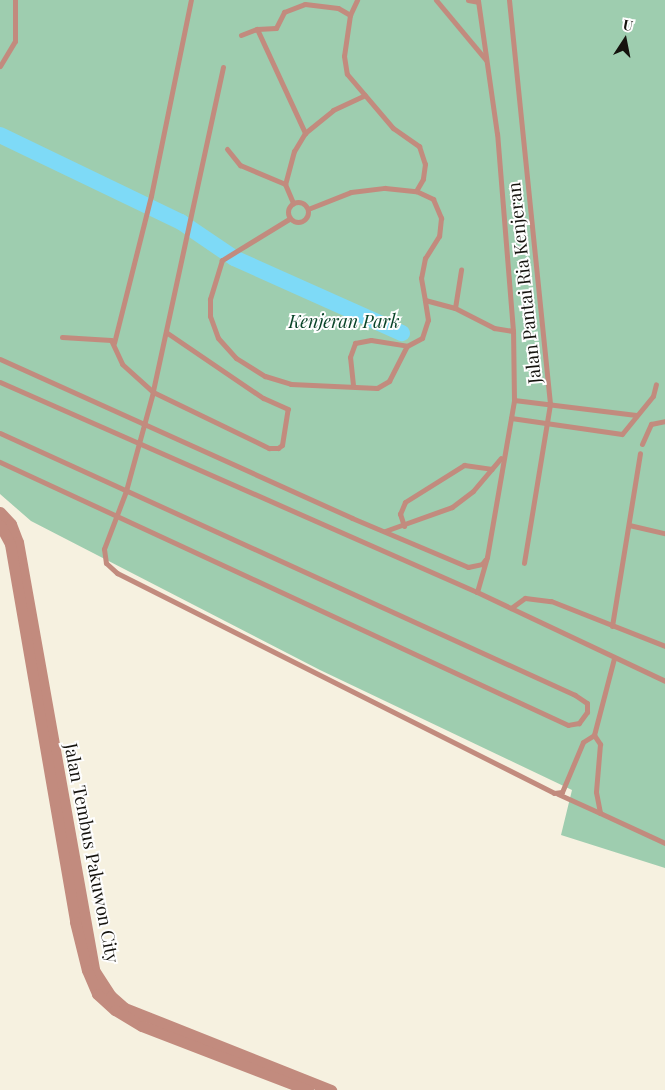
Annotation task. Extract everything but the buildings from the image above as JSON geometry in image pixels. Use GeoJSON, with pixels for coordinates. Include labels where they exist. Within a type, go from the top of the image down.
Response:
{"type":"FeatureCollection","features":[{"type":"Feature","properties":{"kind":"street","name":"Jalan Tembus Pakuwon City"},"geometry":{"type":"LineString","coordinates":[[0,512],[11,524],[18,542],[94,970],[111,996],[132,1011],[330,1090]]}},
{"type":"Feature","properties":{"kind":"street","name":"Jalan Tembus Pakuwon City"},"geometry":{"type":"LineString","coordinates":[[0,525],[10,544],[75,922],[87,970],[97,994],[115,1010],[142,1026],[308,1090]]}},
{"type":"Feature","properties":{"kind":"lane"},"geometry":{"type":"LineString","coordinates":[[0,66],[15,41],[15,0]]}},
{"type":"Feature","properties":{"kind":"lane"},"geometry":{"type":"LineString","coordinates":[[166,332],[263,398],[288,408],[282,445],[278,448],[269,448],[153,392],[122,364],[114,343],[151,196],[191,0]]}},
{"type":"Feature","properties":{"kind":"lane"},"geometry":{"type":"LineString","coordinates":[[357,0],[350,15],[345,66],[364,95],[393,128],[419,146],[425,164],[423,179],[416,191]]}},
{"type":"Feature","properties":{"kind":"lane"},"geometry":{"type":"LineString","coordinates":[[436,0],[488,62]]}},
{"type":"Feature","properties":{"kind":"lane"},"geometry":{"type":"LineString","coordinates":[[468,0],[478,1],[488,62],[497,134],[513,331],[514,400],[502,456],[487,557],[477,592]]}},
{"type":"Feature","properties":{"kind":"lane","name":"Jalan Pantai Ria Kenjeran"},"geometry":{"type":"LineString","coordinates":[[508,0],[550,404],[524,563]]}},
{"type":"Feature","properties":{"kind":"lane"},"geometry":{"type":"LineString","coordinates":[[241,34],[256,29],[276,28],[284,12],[305,4],[338,8],[350,15]]}},
{"type":"Feature","properties":{"kind":"lane"},"geometry":{"type":"LineString","coordinates":[[256,29],[305,133]]}},
{"type":"Feature","properties":{"kind":"lane"},"geometry":{"type":"LineString","coordinates":[[222,67],[192,216],[153,392],[126,491],[104,549],[106,563],[117,573],[558,794],[665,843]]}},
{"type":"Feature","properties":{"kind":"lane"},"geometry":{"type":"LineString","coordinates":[[293,203],[285,184],[294,152],[305,133],[333,110],[364,95]]}},
{"type":"Feature","properties":{"kind":"lane"},"geometry":{"type":"LineString","coordinates":[[226,149],[240,165],[285,184]]}},
{"type":"Feature","properties":{"kind":"lane"},"geometry":{"type":"LineString","coordinates":[[385,188],[416,191],[433,199],[441,218],[439,236],[425,258],[421,278],[428,320],[422,338],[407,346],[389,381],[370,390],[353,385],[291,384],[265,376],[236,358],[218,338],[210,316],[214,278],[222,260],[235,250],[289,219],[303,222],[308,208],[350,192],[385,188]]}},
{"type":"Feature","properties":{"kind":"lane"},"geometry":{"type":"LineString","coordinates":[[289,219],[288,207],[293,203],[299,202],[308,208]]}},
{"type":"Feature","properties":{"kind":"lane"},"geometry":{"type":"LineString","coordinates":[[456,308],[461,269]]}},
{"type":"Feature","properties":{"kind":"lane"},"geometry":{"type":"LineString","coordinates":[[425,300],[456,308],[486,326],[513,331]]}},
{"type":"Feature","properties":{"kind":"lane"},"geometry":{"type":"LineString","coordinates":[[62,337],[97,337],[114,343]]}},
{"type":"Feature","properties":{"kind":"lane"},"geometry":{"type":"LineString","coordinates":[[353,385],[350,357],[355,343],[371,340],[407,346]]}},
{"type":"Feature","properties":{"kind":"lane"},"geometry":{"type":"LineString","coordinates":[[0,358],[384,532],[468,567],[482,564],[487,557]]}},
{"type":"Feature","properties":{"kind":"lane"},"geometry":{"type":"LineString","coordinates":[[0,382],[477,592],[665,681]]}},
{"type":"Feature","properties":{"kind":"lane"},"geometry":{"type":"LineString","coordinates":[[511,418],[548,425],[622,434],[636,414],[653,396],[656,384]]}},
{"type":"Feature","properties":{"kind":"lane"},"geometry":{"type":"LineString","coordinates":[[514,400],[636,414]]}},
{"type":"Feature","properties":{"kind":"lane"},"geometry":{"type":"LineString","coordinates":[[642,444],[650,424],[665,421]]}},
{"type":"Feature","properties":{"kind":"lane"},"geometry":{"type":"LineString","coordinates":[[0,433],[575,694],[587,703],[587,712],[579,724],[568,724],[0,462]]}},
{"type":"Feature","properties":{"kind":"lane"},"geometry":{"type":"LineString","coordinates":[[612,626],[640,453]]}},
{"type":"Feature","properties":{"kind":"lane"},"geometry":{"type":"LineString","coordinates":[[384,532],[452,507],[474,491],[502,456]]}},
{"type":"Feature","properties":{"kind":"lane"},"geometry":{"type":"LineString","coordinates":[[404,526],[400,514],[404,502],[464,465],[492,468]]}},
{"type":"Feature","properties":{"kind":"lane"},"geometry":{"type":"LineString","coordinates":[[629,525],[665,533]]}},
{"type":"Feature","properties":{"kind":"lane"},"geometry":{"type":"LineString","coordinates":[[511,608],[525,598],[551,600],[665,646]]}},
{"type":"Feature","properties":{"kind":"lane"},"geometry":{"type":"LineString","coordinates":[[558,794],[572,775],[583,742],[594,735],[614,658]]}},
{"type":"Feature","properties":{"kind":"lane"},"geometry":{"type":"LineString","coordinates":[[594,735],[600,744],[596,792],[600,813]]}},
{"type":"Feature","properties":{"kind":"green space","name":"Kenjeran Park"},"geometry":{"type":"Polygon","coordinates":[[[0,0],[665,0],[665,868],[561,835],[572,790],[320,670],[31,521],[0,494],[0,0]]]}},
{"type":"Feature","properties":{"kind":"waterway"},"geometry":{"type":"LineString","coordinates":[[0,135],[181,222],[234,258],[402,333]]}}]}
